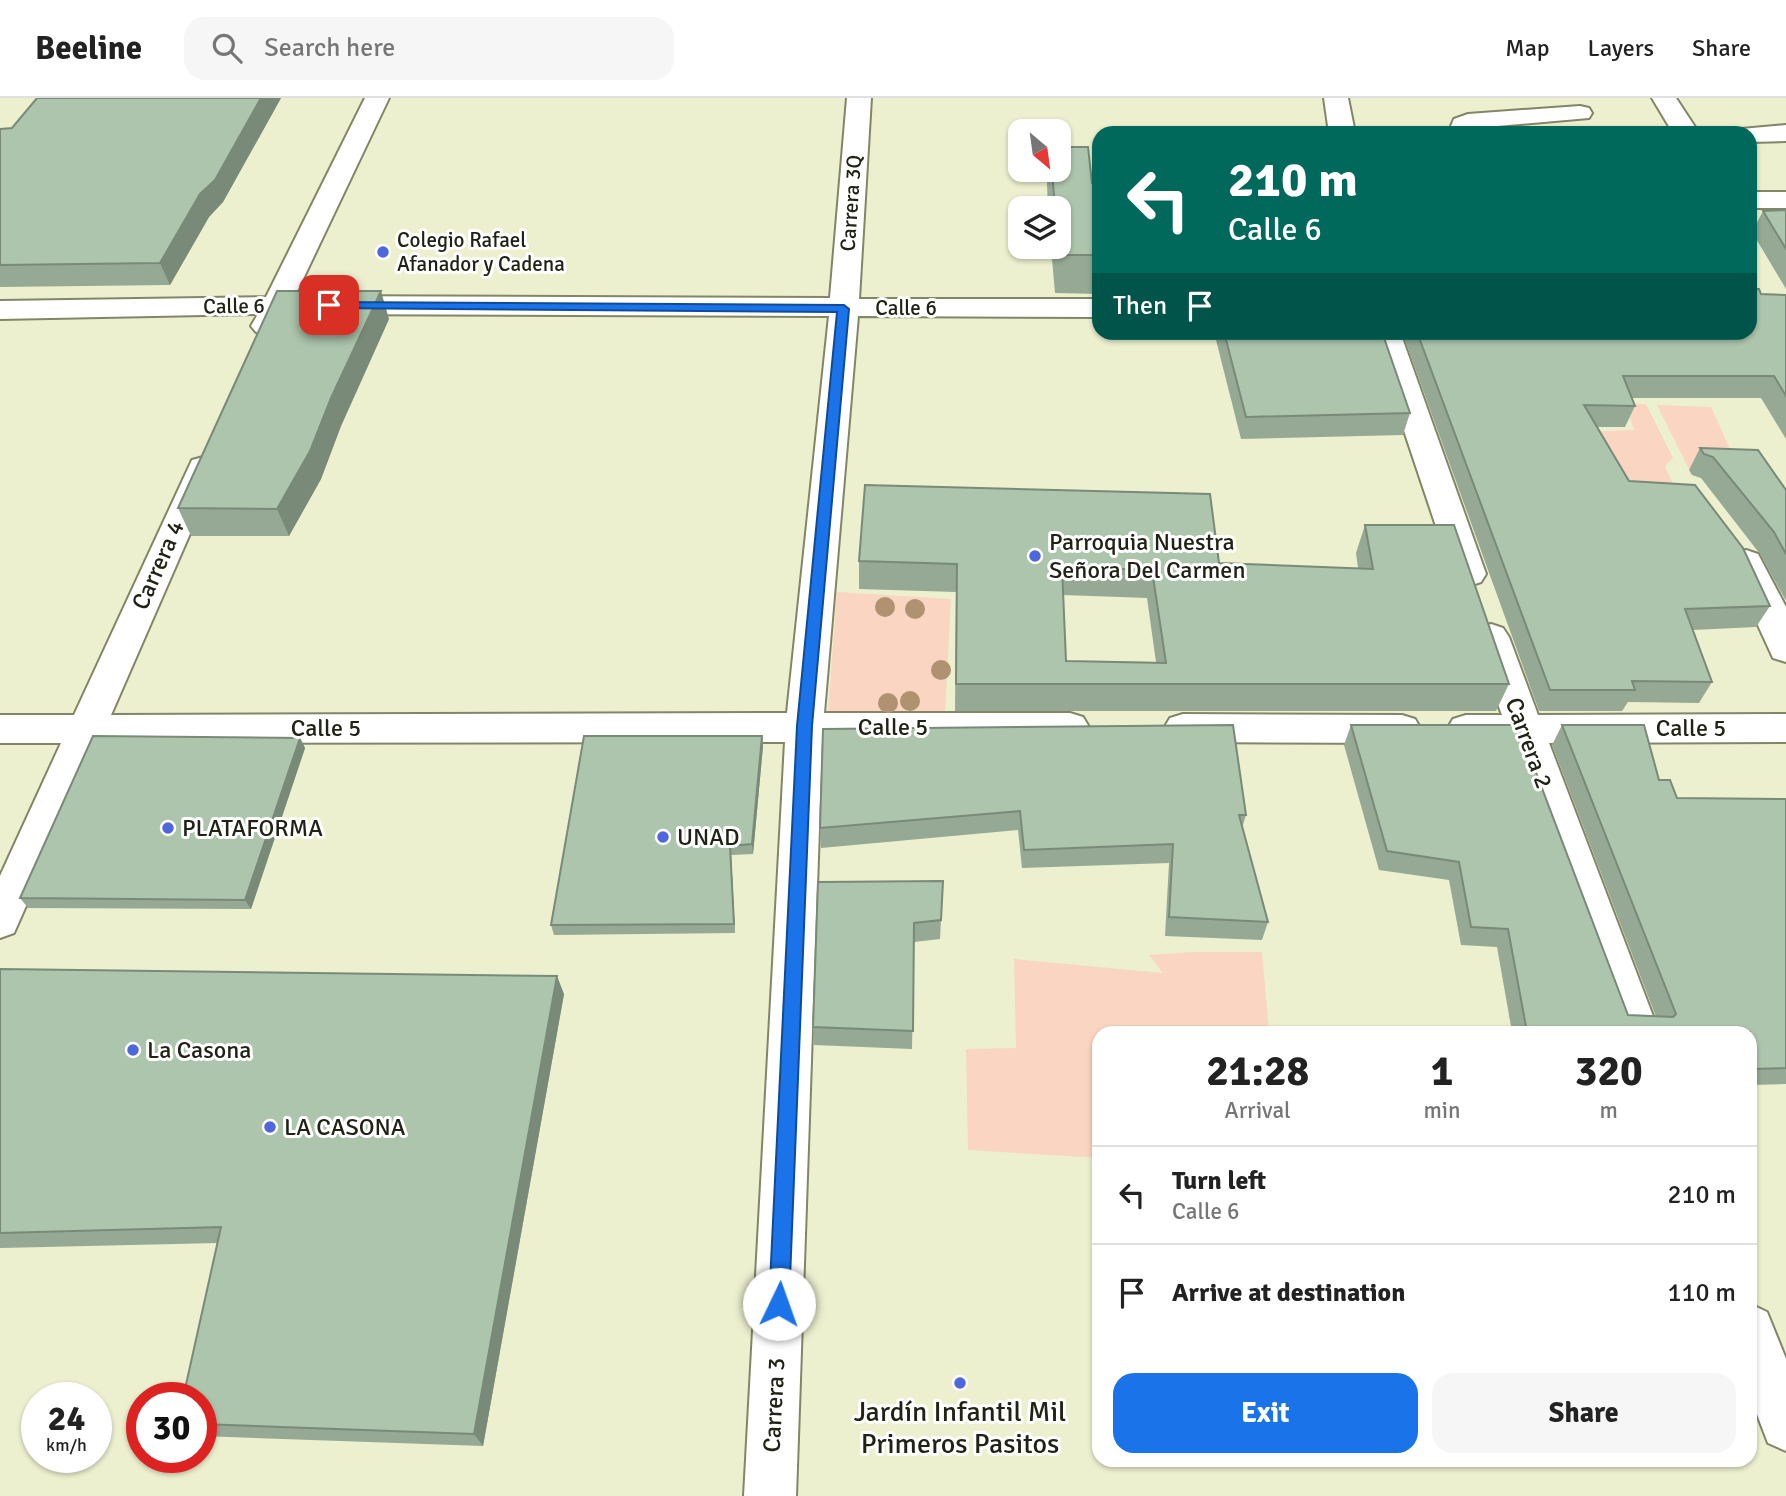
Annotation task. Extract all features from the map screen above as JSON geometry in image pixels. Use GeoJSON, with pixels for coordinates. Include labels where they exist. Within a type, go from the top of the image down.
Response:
{"type":"FeatureCollection","features":[{"type":"Feature","properties":{"kind":"street"},"geometry":{"type":"LineString","coordinates":[[253,355],[377,98]]}},
{"type":"Feature","properties":{"kind":"street","name":"Carrera 3Q"},"geometry":{"type":"LineString","coordinates":[[844,309],[859,98]]}},
{"type":"Feature","properties":{"kind":"street"},"geometry":{"type":"LineString","coordinates":[[1336,98],[1341,126]]}},
{"type":"Feature","properties":{"kind":"street"},"geometry":{"type":"LineString","coordinates":[[1664,98],[1682,126]]}},
{"type":"Feature","properties":{"kind":"street"},"geometry":{"type":"LineString","coordinates":[[1463,126],[1468,121],[1580,113]]}},
{"type":"Feature","properties":{"kind":"street"},"geometry":{"type":"LineString","coordinates":[[1757,134],[1786,133]]}},
{"type":"Feature","properties":{"kind":"street"},"geometry":{"type":"LineString","coordinates":[[1757,200],[1786,200]]}},
{"type":"Feature","properties":{"kind":"street","name":"Calle 6"},"geometry":{"type":"LineString","coordinates":[[0,310],[275,305],[1092,308]]}},
{"type":"Feature","properties":{"kind":"street","name":"Carrera 3"},"geometry":{"type":"LineString","coordinates":[[770,1496],[804,726],[844,309]]}},
{"type":"Feature","properties":{"kind":"street","name":"Carrera 2"},"geometry":{"type":"LineString","coordinates":[[1388,340],[1524,729],[1636,1026]]}},
{"type":"Feature","properties":{"kind":"street","name":"Carrera 4"},"geometry":{"type":"LineString","coordinates":[[0,921],[214,442]]}},
{"type":"Feature","properties":{"kind":"street"},"geometry":{"type":"LineString","coordinates":[[1730,542],[1746,563],[1776,621],[1786,649]]}},
{"type":"Feature","properties":{"kind":"street","name":"Calle 5"},"geometry":{"type":"LineString","coordinates":[[0,729],[804,726],[1109,728]]}},
{"type":"Feature","properties":{"kind":"street","name":"Calle 5"},"geometry":{"type":"LineString","coordinates":[[1150,728],[1786,728]]}},
{"type":"Feature","properties":{"kind":"street"},"geometry":{"type":"LineString","coordinates":[[1757,1348],[1786,1425]]}},
{"type":"Feature","properties":{"kind":"shaded area"},"geometry":{"type":"Polygon","coordinates":[[[1626,404],[1646,404],[1673,458],[1665,466],[1680,499],[1627,497],[1587,432],[1634,430],[1626,404]]]}},
{"type":"Feature","properties":{"kind":"shaded area"},"geometry":{"type":"Polygon","coordinates":[[[1657,405],[1711,407],[1738,467],[1689,469],[1657,405]]]}},
{"type":"Feature","properties":{"kind":"shaded area"},"geometry":{"type":"Polygon","coordinates":[[[837,592],[951,599],[945,712],[828,712],[837,592]]]}},
{"type":"Feature","properties":{"kind":"shaded area"},"geometry":{"type":"Polygon","coordinates":[[[1262,952],[1268,1026],[1092,1026],[1092,1158],[968,1150],[966,1049],[1016,1048],[1014,959],[1163,973],[1149,955],[1262,952]]]}},
{"type":"Feature","properties":{"kind":"building"},"geometry":{"type":"Polygon","coordinates":[[[37,98],[261,98],[215,180],[200,194],[160,263],[0,265],[0,129],[12,128],[37,98]]]}},
{"type":"Feature","properties":{"kind":"building"},"geometry":{"type":"Polygon","coordinates":[[[1071,147],[1088,147],[1092,183],[1092,255],[1071,255],[1071,196],[1054,196],[1053,182],[1071,182],[1071,147]]]}},
{"type":"Feature","properties":{"kind":"building"},"geometry":{"type":"Polygon","coordinates":[[[1786,210],[1786,249],[1763,211],[1786,210]]]}},
{"type":"Feature","properties":{"kind":"building"},"geometry":{"type":"Polygon","coordinates":[[[1757,289],[1761,294],[1786,295],[1786,396],[1774,376],[1623,376],[1635,406],[1584,405],[1629,481],[1695,485],[1743,548],[1770,606],[1685,609],[1712,682],[1632,681],[1635,690],[1550,690],[1420,340],[1757,340],[1757,289]]]}},
{"type":"Feature","properties":{"kind":"building"},"geometry":{"type":"Polygon","coordinates":[[[277,291],[381,291],[331,398],[310,451],[277,509],[178,508],[277,291]]]}},
{"type":"Feature","properties":{"kind":"building"},"geometry":{"type":"Polygon","coordinates":[[[1226,340],[1385,340],[1410,413],[1246,417],[1226,340]]]}},
{"type":"Feature","properties":{"kind":"building"},"geometry":{"type":"Polygon","coordinates":[[[1700,448],[1758,450],[1786,490],[1786,554],[1774,532],[1713,457],[1704,454],[1700,448]]]}},
{"type":"Feature","properties":{"kind":"building"},"geometry":{"type":"Polygon","coordinates":[[[865,485],[1210,494],[1219,563],[1373,569],[1365,525],[1454,525],[1509,684],[956,684],[957,564],[859,561],[865,485]],[[1062,567],[1066,661],[1166,663],[1152,570],[1062,567]]]}},
{"type":"Feature","properties":{"kind":"building"},"geometry":{"type":"Polygon","coordinates":[[[1233,725],[1246,815],[1239,815],[1268,922],[1169,917],[1173,844],[1024,850],[1020,811],[820,828],[823,729],[1233,725]]]}},
{"type":"Feature","properties":{"kind":"building"},"geometry":{"type":"Polygon","coordinates":[[[1351,725],[1518,725],[1628,1015],[1673,1017],[1676,1014],[1562,725],[1644,725],[1659,780],[1670,780],[1677,798],[1786,799],[1786,1068],[1757,1069],[1757,1026],[1526,1026],[1508,929],[1471,927],[1459,862],[1387,851],[1351,725]]]}},
{"type":"Feature","properties":{"kind":"building","name":"PLATAFORMA"},"geometry":{"type":"Polygon","coordinates":[[[93,736],[300,738],[245,900],[20,898],[93,736]]]}},
{"type":"Feature","properties":{"kind":"building","name":"UNAD"},"geometry":{"type":"Polygon","coordinates":[[[584,736],[762,736],[752,844],[730,846],[734,924],[551,925],[584,736]]]}},
{"type":"Feature","properties":{"kind":"building"},"geometry":{"type":"Polygon","coordinates":[[[943,881],[941,920],[914,923],[913,1031],[813,1027],[818,882],[943,881]]]}},
{"type":"Feature","properties":{"kind":"building","name":"LA CASONA"},"geometry":{"type":"Polygon","coordinates":[[[0,969],[557,976],[474,1434],[217,1425],[217,1382],[187,1382],[221,1227],[0,1233],[0,969]]]}},
{"type":"Feature","properties":{"kind":"place","name":"Colegio Rafael Afanador y Cadena"},"geometry":{"type":"Point","coordinates":[383,252]}},
{"type":"Feature","properties":{"kind":"place","name":"Parroquia Nuestra Señora Del Carmen"},"geometry":{"type":"Point","coordinates":[1035,556]}},
{"type":"Feature","properties":{"kind":"place","name":"PLATAFORMA"},"geometry":{"type":"Point","coordinates":[168,828]}},
{"type":"Feature","properties":{"kind":"place","name":"UNAD"},"geometry":{"type":"Point","coordinates":[663,837]}},
{"type":"Feature","properties":{"kind":"place","name":"La Casona"},"geometry":{"type":"Point","coordinates":[133,1050]}},
{"type":"Feature","properties":{"kind":"place","name":"LA CASONA"},"geometry":{"type":"Point","coordinates":[270,1127]}},
{"type":"Feature","properties":{"kind":"place","name":"Jardín Infantil Mil Primeros Pasitos"},"geometry":{"type":"Point","coordinates":[960,1383]}},
{"type":"Feature","properties":{"kind":"route"},"geometry":{"type":"LineString","coordinates":[[329,305],[844,309],[804,726],[779,1304]]}}]}
